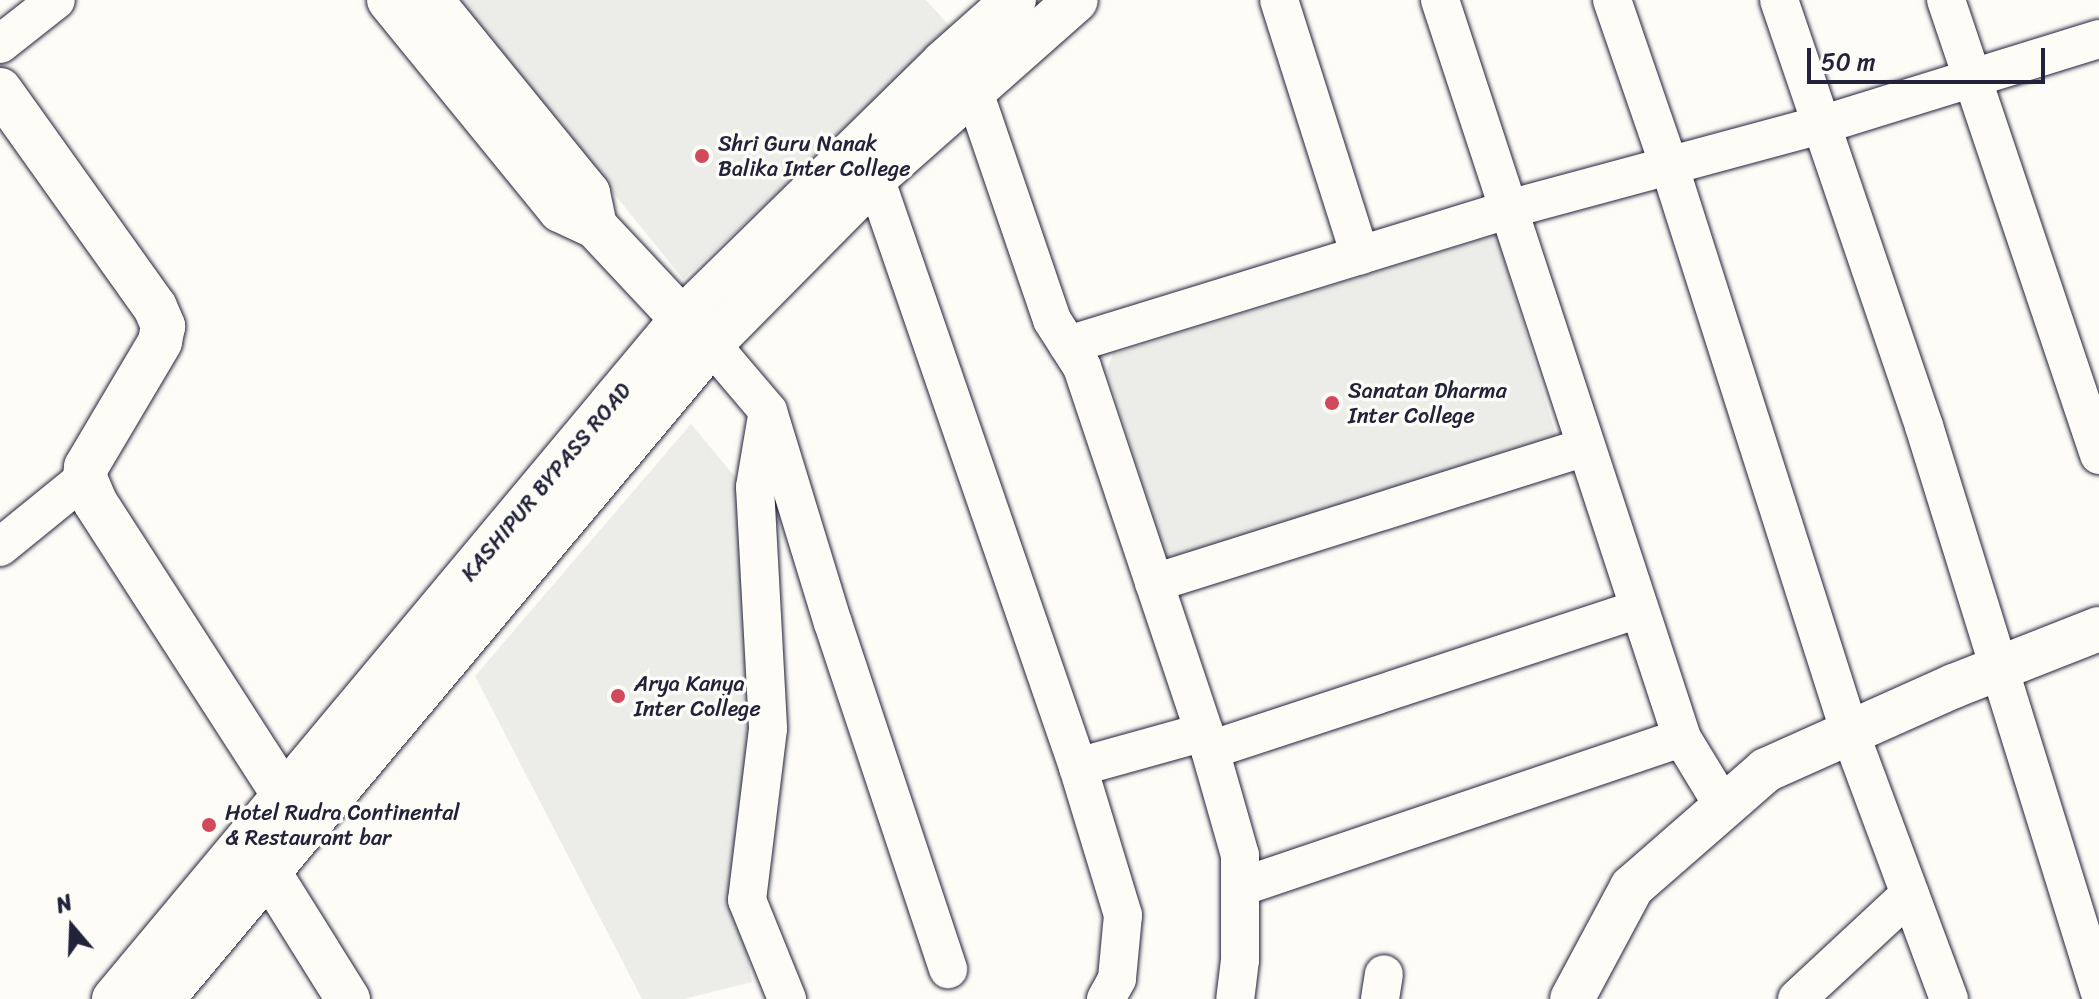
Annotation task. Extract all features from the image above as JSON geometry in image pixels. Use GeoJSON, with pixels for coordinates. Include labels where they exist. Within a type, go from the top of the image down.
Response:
{"type":"FeatureCollection","features":[{"type":"Feature","properties":{"kind":"street"},"geometry":{"type":"LineString","coordinates":[[0,44],[56,0]]}},
{"type":"Feature","properties":{"kind":"street"},"geometry":{"type":"LineString","coordinates":[[389,0],[560,210],[595,226],[697,331],[768,411],[838,638],[948,969]]}},
{"type":"Feature","properties":{"kind":"street"},"geometry":{"type":"LineString","coordinates":[[431,0],[588,193],[595,226]]}},
{"type":"Feature","properties":{"kind":"street","name":"KASHIPUR BYPASS ROAD"},"geometry":{"type":"LineString","coordinates":[[114,999],[294,811],[697,331],[943,63],[1014,0]]}},
{"type":"Feature","properties":{"kind":"street"},"geometry":{"type":"LineString","coordinates":[[697,331],[1076,0]]}},
{"type":"Feature","properties":{"kind":"street"},"geometry":{"type":"LineString","coordinates":[[1279,0],[1360,255]]}},
{"type":"Feature","properties":{"kind":"street"},"geometry":{"type":"LineString","coordinates":[[1440,0],[1682,738],[1724,807]]}},
{"type":"Feature","properties":{"kind":"street"},"geometry":{"type":"LineString","coordinates":[[1612,0],[1670,168],[1850,733],[1949,999]]}},
{"type":"Feature","properties":{"kind":"street"},"geometry":{"type":"LineString","coordinates":[[1779,0],[1924,426],[2099,990]]}},
{"type":"Feature","properties":{"kind":"street"},"geometry":{"type":"LineString","coordinates":[[1946,0],[2099,455]]}},
{"type":"Feature","properties":{"kind":"street"},"geometry":{"type":"LineString","coordinates":[[1068,345],[1509,209],[1821,125],[2099,39]]}},
{"type":"Feature","properties":{"kind":"street"},"geometry":{"type":"LineString","coordinates":[[973,89],[1052,320],[1082,367],[1207,741],[1240,855],[1240,960],[1235,999]]}},
{"type":"Feature","properties":{"kind":"street"},"geometry":{"type":"LineString","coordinates":[[0,90],[155,307],[163,326],[160,342],[86,467],[85,478],[95,502],[294,811],[268,871],[162,999]]}},
{"type":"Feature","properties":{"kind":"street"},"geometry":{"type":"LineString","coordinates":[[875,178],[1078,767],[1123,915],[1117,979],[1106,999]]}},
{"type":"Feature","properties":{"kind":"street"},"geometry":{"type":"LineString","coordinates":[[768,411],[755,487],[768,729],[747,900],[787,999]]}},
{"type":"Feature","properties":{"kind":"street"},"geometry":{"type":"LineString","coordinates":[[1154,583],[1585,447]]}},
{"type":"Feature","properties":{"kind":"street"},"geometry":{"type":"LineString","coordinates":[[0,547],[85,478]]}},
{"type":"Feature","properties":{"kind":"street"},"geometry":{"type":"LineString","coordinates":[[1078,767],[1207,741],[1638,609]]}},
{"type":"Feature","properties":{"kind":"street"},"geometry":{"type":"LineString","coordinates":[[1572,999],[1632,887],[1766,770],[1997,668],[2099,629]]}},
{"type":"Feature","properties":{"kind":"street"},"geometry":{"type":"LineString","coordinates":[[1241,887],[1682,738]]}},
{"type":"Feature","properties":{"kind":"street"},"geometry":{"type":"LineString","coordinates":[[268,871],[348,999]]}},
{"type":"Feature","properties":{"kind":"street"},"geometry":{"type":"LineString","coordinates":[[1797,999],[1910,894]]}},
{"type":"Feature","properties":{"kind":"shaded area","name":"Shri Guru Nanak Balika Inter College"},"geometry":{"type":"Polygon","coordinates":[[[457,0],[926,0],[956,33],[683,279],[457,0]]]}},
{"type":"Feature","properties":{"kind":"shaded area","name":"Sanatan Dharma Inter College"},"geometry":{"type":"Polygon","coordinates":[[[1497,235],[1556,436],[1168,563],[1107,370],[1113,354],[1497,235]]]}},
{"type":"Feature","properties":{"kind":"shaded area","name":"Arya Kanya Inter College"},"geometry":{"type":"Polygon","coordinates":[[[691,424],[741,484],[753,717],[732,869],[752,982],[684,999],[642,999],[475,676],[691,424]]]}},
{"type":"Feature","properties":{"kind":"place","name":"Shri Guru Nanak Balika Inter College"},"geometry":{"type":"Point","coordinates":[702,156]}},
{"type":"Feature","properties":{"kind":"place","name":"Sanatan Dharma Inter College"},"geometry":{"type":"Point","coordinates":[1332,403]}},
{"type":"Feature","properties":{"kind":"place","name":"Arya Kanya Inter College"},"geometry":{"type":"Point","coordinates":[618,696]}},
{"type":"Feature","properties":{"kind":"place","name":"Hotel Rudra Continental & Restaurant bar"},"geometry":{"type":"Point","coordinates":[209,825]}}]}
